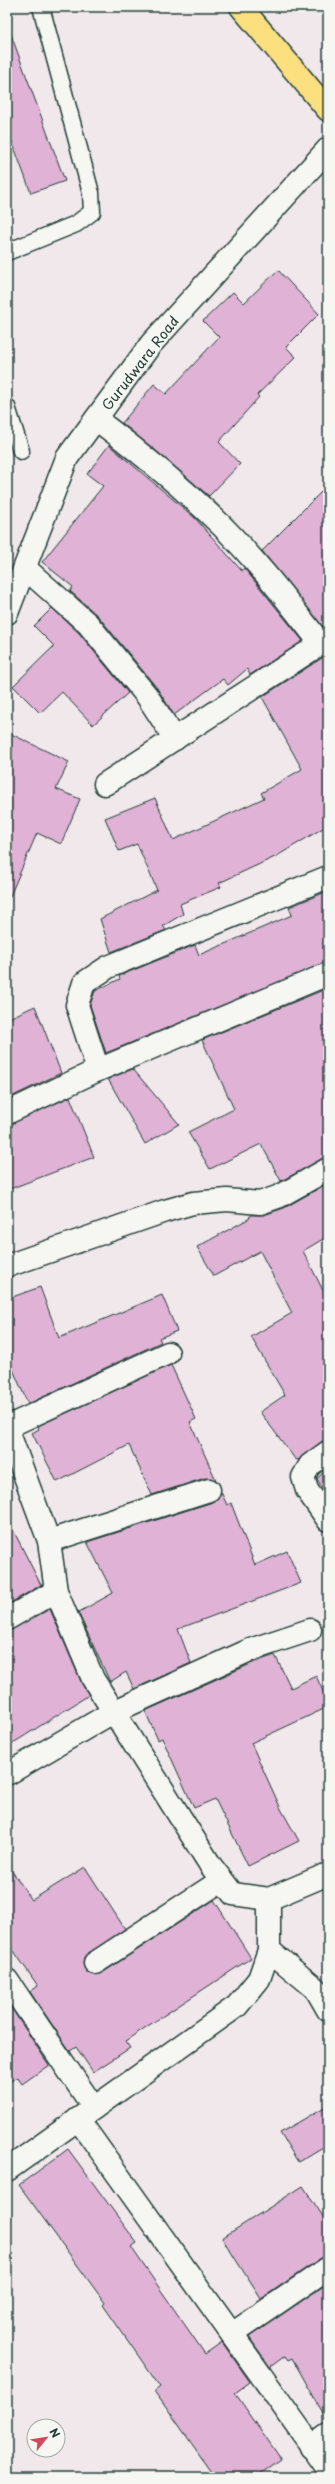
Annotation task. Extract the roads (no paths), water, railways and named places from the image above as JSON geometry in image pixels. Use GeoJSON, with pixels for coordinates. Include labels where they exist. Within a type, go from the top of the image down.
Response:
{"type":"FeatureCollection","features":[{"type":"Feature","properties":{"kind":"main road"},"geometry":{"type":"LineString","coordinates":[[241,7],[328,110]]}},
{"type":"Feature","properties":{"kind":"street","name":"Gurudwara Road"},"geometry":{"type":"LineString","coordinates":[[7,613],[67,458],[151,344],[328,149]]}},
{"type":"Feature","properties":{"kind":"street"},"geometry":{"type":"LineString","coordinates":[[96,419],[148,459],[222,526],[324,642],[105,784]]}},
{"type":"Feature","properties":{"kind":"street"},"geometry":{"type":"LineString","coordinates":[[24,568],[88,624],[107,645],[147,696],[175,739]]}},
{"type":"Feature","properties":{"kind":"street"},"geometry":{"type":"LineString","coordinates":[[98,1070],[77,1005],[84,983],[108,967],[328,877]]}},
{"type":"Feature","properties":{"kind":"street"},"geometry":{"type":"LineString","coordinates":[[7,1113],[98,1070],[328,974]]}},
{"type":"Feature","properties":{"kind":"street"},"geometry":{"type":"LineString","coordinates":[[7,1266],[186,1205],[227,1200],[260,1203],[280,1196],[328,1169]]}},
{"type":"Feature","properties":{"kind":"street"},"geometry":{"type":"LineString","coordinates":[[168,1353],[7,1428],[49,1541],[56,1591],[93,1679],[211,1866],[233,1894],[269,1900],[328,1874]]}},
{"type":"Feature","properties":{"kind":"street"},"geometry":{"type":"LineString","coordinates":[[328,1452],[310,1465],[303,1477],[307,1490],[328,1520]]}},
{"type":"Feature","properties":{"kind":"street"},"geometry":{"type":"LineString","coordinates":[[49,1541],[209,1490]]}},
{"type":"Feature","properties":{"kind":"street"},"geometry":{"type":"LineString","coordinates":[[7,1618],[56,1591]]}},
{"type":"Feature","properties":{"kind":"street"},"geometry":{"type":"LineString","coordinates":[[9,1772],[113,1712],[250,1650],[310,1630]]}},
{"type":"Feature","properties":{"kind":"street"},"geometry":{"type":"LineString","coordinates":[[95,1963],[222,1880]]}},
{"type":"Feature","properties":{"kind":"street"},"geometry":{"type":"LineString","coordinates":[[7,2170],[237,2006],[259,1979],[269,1950],[269,1900]]}},
{"type":"Feature","properties":{"kind":"street"},"geometry":{"type":"LineString","coordinates":[[269,1950],[316,1989],[328,2010]]}},
{"type":"Feature","properties":{"kind":"street"},"geometry":{"type":"LineString","coordinates":[[7,1980],[86,2113],[232,2334],[320,2441],[328,2469]]}},
{"type":"Feature","properties":{"kind":"street"},"geometry":{"type":"LineString","coordinates":[[232,2334],[328,2268]]}},
{"type":"Feature","properties":{"kind":"lane"},"geometry":{"type":"LineString","coordinates":[[7,252],[76,224],[92,212],[91,193],[41,7]]}},
{"type":"Feature","properties":{"kind":"lane"},"geometry":{"type":"LineString","coordinates":[[7,407],[22,451]]}}]}
